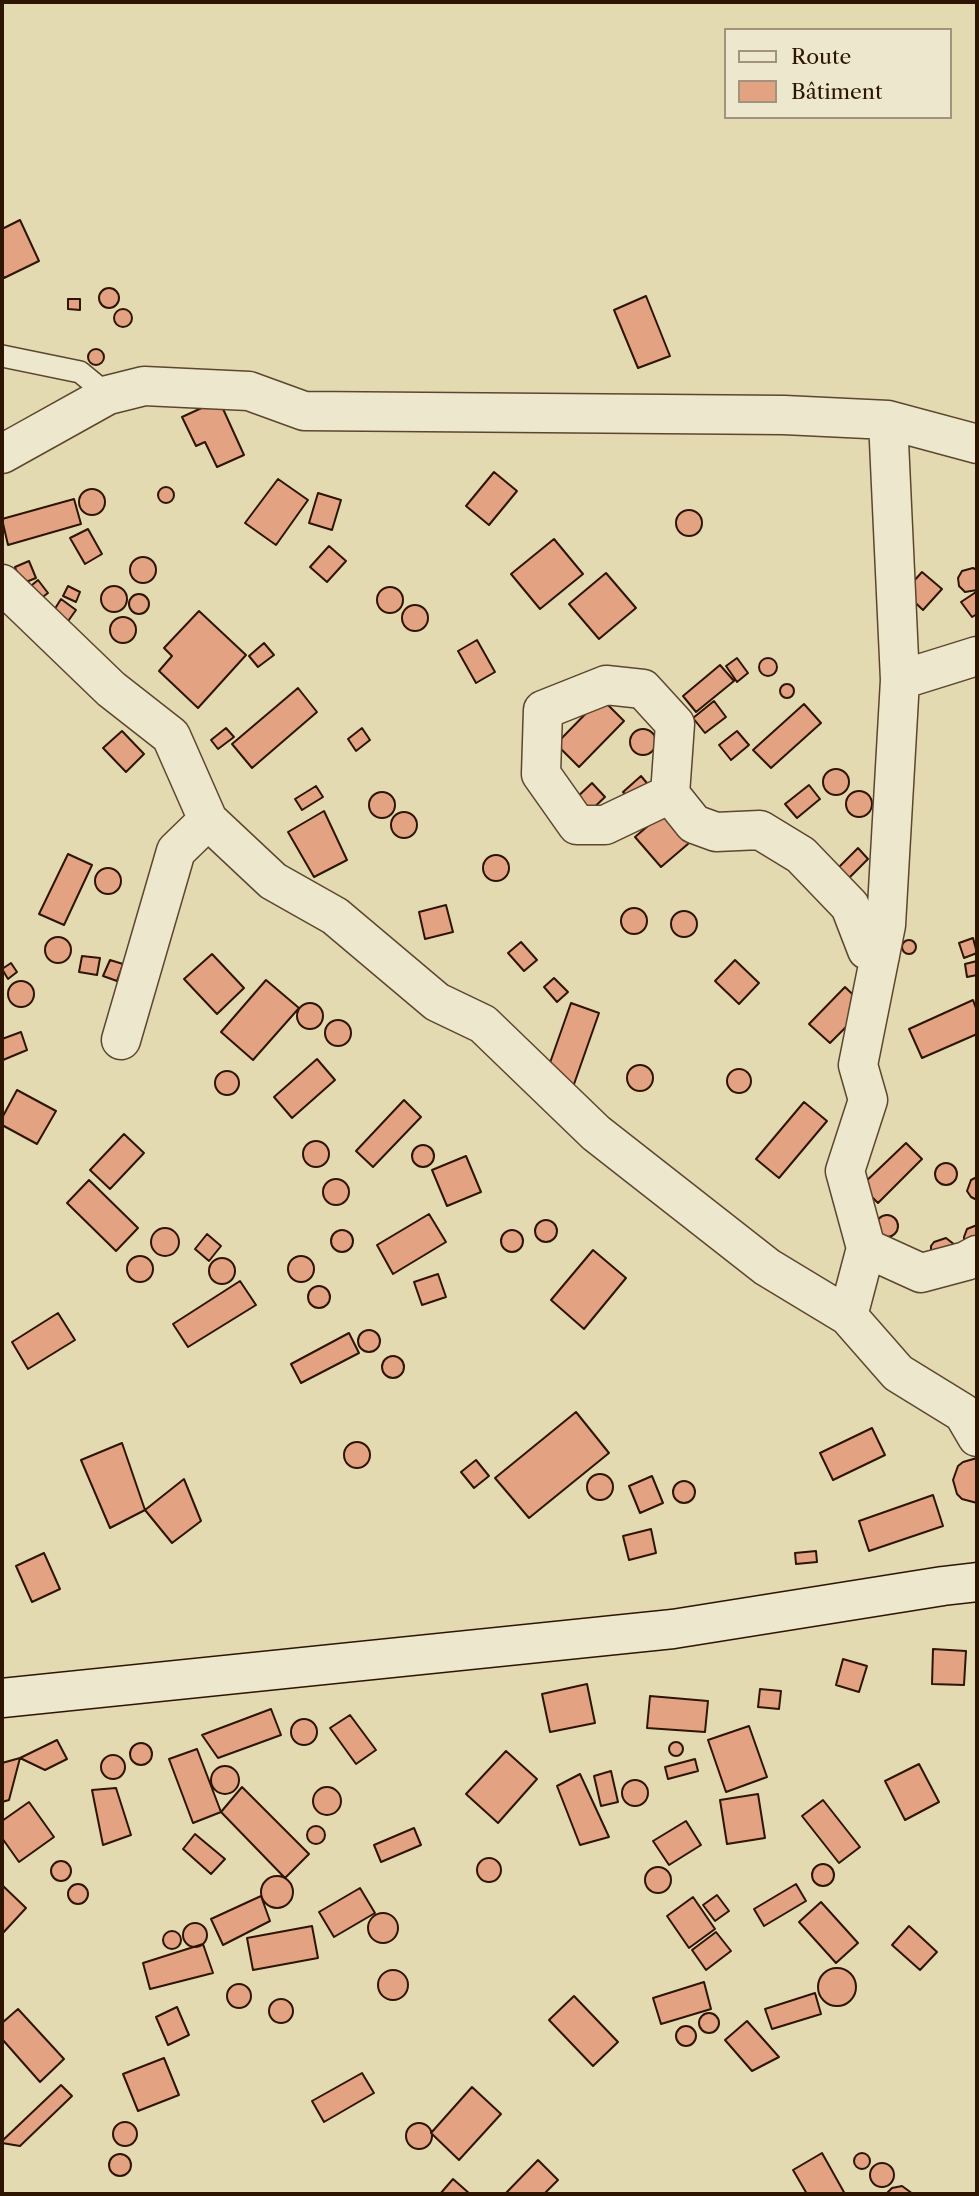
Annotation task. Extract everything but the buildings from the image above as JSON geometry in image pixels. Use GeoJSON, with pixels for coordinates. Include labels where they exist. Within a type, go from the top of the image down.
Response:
{"type":"FeatureCollection","features":[{"type":"Feature","properties":{"kind":"street"},"geometry":{"type":"LineString","coordinates":[[2,454],[108,395],[145,386],[249,391],[304,411],[784,415],[888,421],[977,444]]}},
{"type":"Feature","properties":{"kind":"street"},"geometry":{"type":"LineString","coordinates":[[848,1315],[866,1248],[845,1171],[868,1100],[858,1065],[886,925],[900,680],[888,421]]}},
{"type":"Feature","properties":{"kind":"street"},"geometry":{"type":"LineString","coordinates":[[2,584],[111,690],[171,736],[208,820],[273,881],[335,916],[437,1002],[483,1024],[596,1133],[757,1259],[848,1315],[898,1373],[963,1413],[977,1437]]}},
{"type":"Feature","properties":{"kind":"street"},"geometry":{"type":"LineString","coordinates":[[900,680],[977,656]]}},
{"type":"Feature","properties":{"kind":"street"},"geometry":{"type":"LineString","coordinates":[[670,794],[694,824],[716,832],[760,830],[801,855],[850,906],[867,950],[880,956]]}},
{"type":"Feature","properties":{"kind":"street"},"geometry":{"type":"LineString","coordinates":[[121,1040],[176,851],[208,820]]}},
{"type":"Feature","properties":{"kind":"street"},"geometry":{"type":"LineString","coordinates":[[866,1248],[921,1273],[966,1262],[977,1255]]}},
{"type":"Feature","properties":{"kind":"street"},"geometry":{"type":"LineString","coordinates":[[2,1698],[673,1629],[977,1582]]}},
{"type":"Feature","properties":{"kind":"lane"},"geometry":{"type":"LineString","coordinates":[[2,356],[80,372],[108,395]]}}]}
